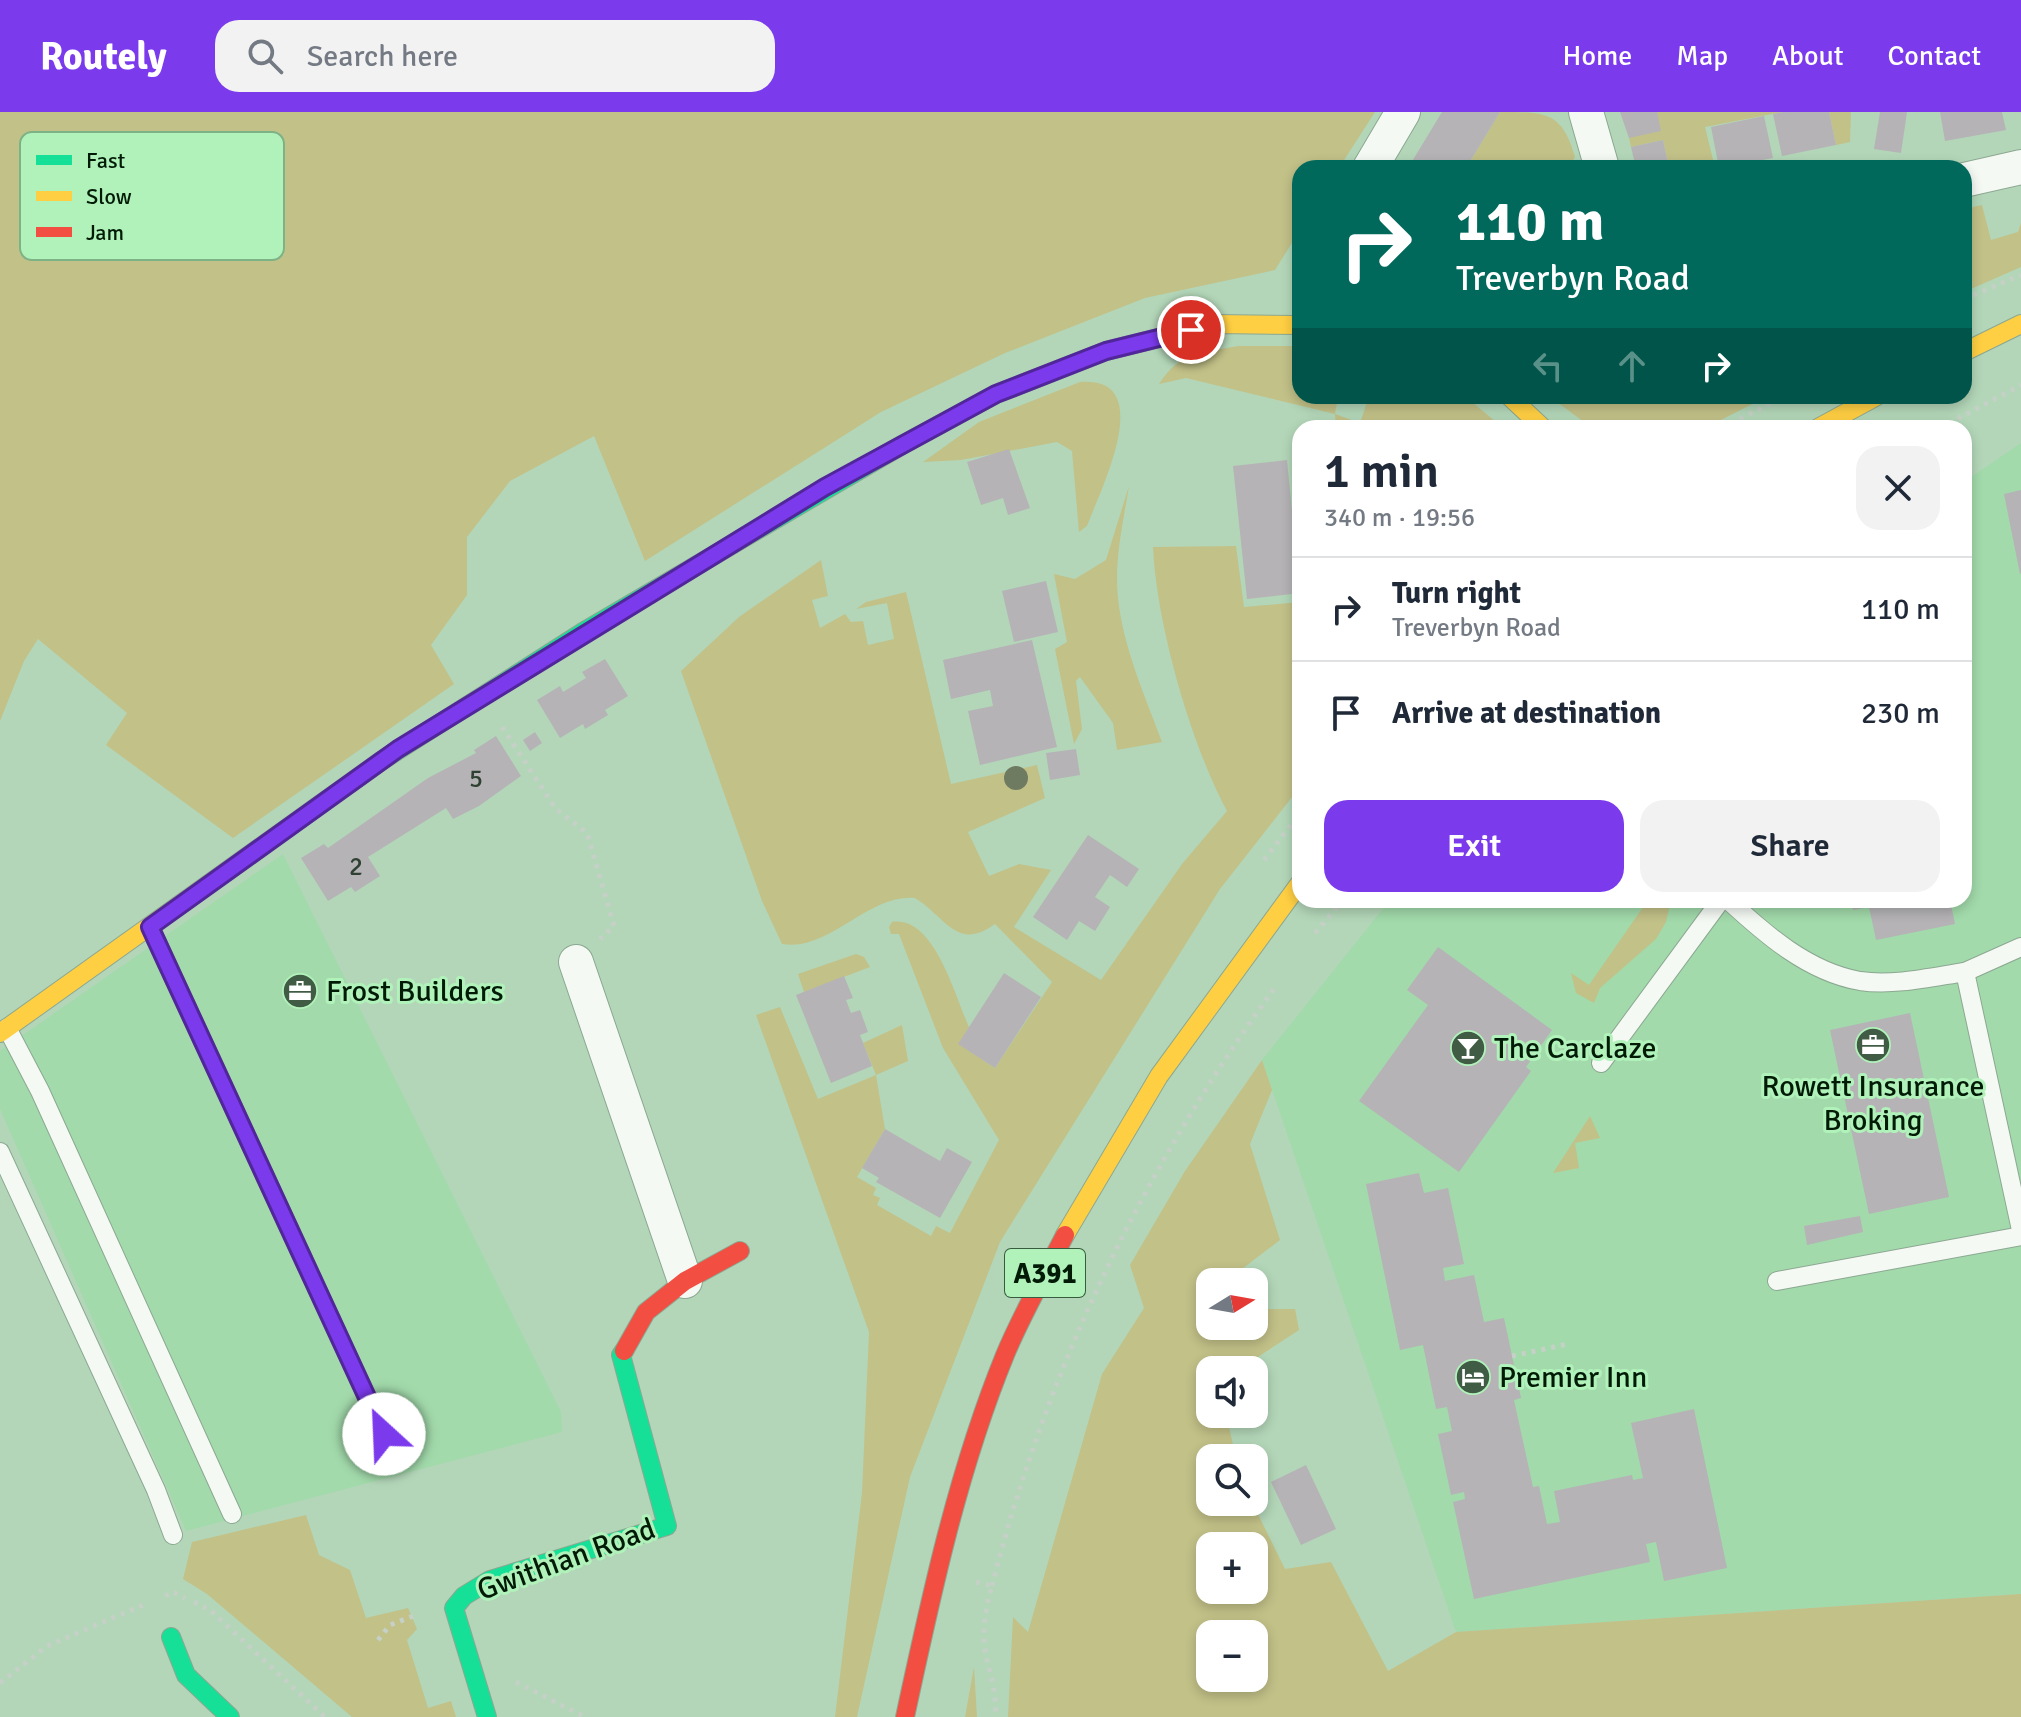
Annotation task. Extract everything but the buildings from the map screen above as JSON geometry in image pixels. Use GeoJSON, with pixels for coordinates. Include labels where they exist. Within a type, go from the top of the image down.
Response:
{"type":"FeatureCollection","features":[{"type":"Feature","properties":{"kind":"main road"},"geometry":{"type":"LineString","coordinates":[[4,1030],[398,749],[825,487],[996,394],[1106,351],[1215,324],[1292,325]]}},
{"type":"Feature","properties":{"kind":"main road"},"geometry":{"type":"LineString","coordinates":[[1972,348],[2021,324]]}},
{"type":"Feature","properties":{"kind":"main road"},"geometry":{"type":"LineString","coordinates":[[1517,404],[1533,420]]}},
{"type":"Feature","properties":{"kind":"main road"},"geometry":{"type":"LineString","coordinates":[[1833,420],[1862,404]]}},
{"type":"Feature","properties":{"kind":"main road","name":"A391"},"geometry":{"type":"LineString","coordinates":[[905,1717],[940,1572],[1001,1364],[1072,1217],[1152,1090],[1250,946],[1292,893]]}},
{"type":"Feature","properties":{"kind":"main road","name":"Gwithian Road"},"geometry":{"type":"LineString","coordinates":[[487,1717],[454,1608],[464,1596],[490,1580],[667,1526],[621,1355],[646,1312],[685,1281],[740,1251]]}},
{"type":"Feature","properties":{"kind":"main road"},"geometry":{"type":"LineString","coordinates":[[171,1637],[186,1675],[230,1717]]}},
{"type":"Feature","properties":{"kind":"street"},"geometry":{"type":"LineString","coordinates":[[1375,160],[1403,112]]}},
{"type":"Feature","properties":{"kind":"street"},"geometry":{"type":"LineString","coordinates":[[1586,112],[1600,160]]}},
{"type":"Feature","properties":{"kind":"street"},"geometry":{"type":"LineString","coordinates":[[1972,178],[2021,167]]}},
{"type":"Feature","properties":{"kind":"street"},"geometry":{"type":"LineString","coordinates":[[576,962],[685,1281]]}},
{"type":"Feature","properties":{"kind":"lane"},"geometry":{"type":"LineString","coordinates":[[1601,1063],[1715,908]]}},
{"type":"Feature","properties":{"kind":"lane"},"geometry":{"type":"LineString","coordinates":[[1737,908],[1773,941],[1815,965],[1859,981],[1906,980],[1965,972],[2021,947]]}},
{"type":"Feature","properties":{"kind":"lane"},"geometry":{"type":"LineString","coordinates":[[150,927],[384,1434]]}},
{"type":"Feature","properties":{"kind":"lane"},"geometry":{"type":"LineString","coordinates":[[1777,1281],[2021,1233],[2002,1132],[1965,972]]}},
{"type":"Feature","properties":{"kind":"lane"},"geometry":{"type":"LineString","coordinates":[[4,1030],[40,1091],[232,1514]]}},
{"type":"Feature","properties":{"kind":"lane"},"geometry":{"type":"LineString","coordinates":[[2002,1132],[2021,1128]]}},
{"type":"Feature","properties":{"kind":"lane"},"geometry":{"type":"LineString","coordinates":[[0,1152],[156,1490],[173,1535]]}},
{"type":"Feature","properties":{"kind":"path"},"geometry":{"type":"LineString","coordinates":[[1972,296],[2021,275]]}},
{"type":"Feature","properties":{"kind":"path"},"geometry":{"type":"LineString","coordinates":[[1955,420],[2021,385]]}},
{"type":"Feature","properties":{"kind":"path"},"geometry":{"type":"LineString","coordinates":[[1738,420],[1769,404]]}},
{"type":"Feature","properties":{"kind":"path"},"geometry":{"type":"LineString","coordinates":[[482,696],[556,809],[587,833],[614,926],[576,962]]}},
{"type":"Feature","properties":{"kind":"path"},"geometry":{"type":"LineString","coordinates":[[1308,942],[1336,908]]}},
{"type":"Feature","properties":{"kind":"path"},"geometry":{"type":"LineString","coordinates":[[995,1717],[985,1640],[985,1615],[1034,1440],[1105,1270],[1146,1186],[1218,1065],[1282,977]]}},
{"type":"Feature","properties":{"kind":"path"},"geometry":{"type":"LineString","coordinates":[[1512,1356],[1568,1344]]}},
{"type":"Feature","properties":{"kind":"path"},"geometry":{"type":"LineString","coordinates":[[940,1572],[992,1586]]}},
{"type":"Feature","properties":{"kind":"path"},"geometry":{"type":"LineString","coordinates":[[475,1683],[521,1682],[585,1717]]}},
{"type":"Feature","properties":{"kind":"shaded area"},"geometry":{"type":"Polygon","coordinates":[[[0,112],[1375,112],[1344,160],[1292,160],[1292,243],[1275,270],[1145,298],[1005,353],[881,412],[645,561],[594,436],[510,481],[467,537],[467,595],[431,645],[454,684],[233,838],[106,745],[127,713],[38,639],[24,661],[0,721],[0,112]]]}},
{"type":"Feature","properties":{"kind":"shaded area"},"geometry":{"type":"Polygon","coordinates":[[[1500,112],[1541,114],[1550,118],[1564,131],[1575,157],[1573,160],[1471,160],[1500,112]]]}},
{"type":"Feature","properties":{"kind":"shaded area"},"geometry":{"type":"Polygon","coordinates":[[[1657,112],[1783,112],[1705,127],[1713,160],[1667,160],[1663,140],[1631,147],[1629,138],[1657,112]]]}},
{"type":"Feature","properties":{"kind":"shaded area"},"geometry":{"type":"Polygon","coordinates":[[[1829,112],[1851,112],[1850,142],[1836,145],[1829,112]]]}},
{"type":"Feature","properties":{"kind":"shaded area"},"geometry":{"type":"Polygon","coordinates":[[[1982,205],[1991,240],[2018,232],[2021,223],[2021,267],[1972,288],[1972,207],[1982,205]]]}},
{"type":"Feature","properties":{"kind":"shaded area"},"geometry":{"type":"Polygon","coordinates":[[[1238,346],[1292,346],[1292,404],[1186,378],[1159,384],[1175,365],[1203,352],[1238,346]]]}},
{"type":"Feature","properties":{"kind":"shaded area"},"geometry":{"type":"Polygon","coordinates":[[[1080,382],[1104,385],[1116,397],[1120,415],[1111,463],[1087,526],[1079,532],[1072,451],[1057,442],[961,460],[923,462],[979,422],[1080,382]]]}},
{"type":"Feature","properties":{"kind":"shaded area"},"geometry":{"type":"Polygon","coordinates":[[[1294,404],[1337,404],[1335,414],[1294,404]]]}},
{"type":"Feature","properties":{"kind":"shaded area"},"geometry":{"type":"Polygon","coordinates":[[[1366,404],[1474,404],[1494,420],[1361,420],[1366,404]]]}},
{"type":"Feature","properties":{"kind":"shaded area"},"geometry":{"type":"Polygon","coordinates":[[[1560,404],[1752,404],[1721,420],[1581,420],[1560,404]]]}},
{"type":"Feature","properties":{"kind":"shaded area"},"geometry":{"type":"Polygon","coordinates":[[[1335,414],[1352,420],[1335,420],[1335,414]]]}},
{"type":"Feature","properties":{"kind":"shaded area"},"geometry":{"type":"Polygon","coordinates":[[[2021,443],[2021,1594],[1456,1632],[1262,1060],[1384,908],[1972,908],[1972,477],[2021,443]]]}},
{"type":"Feature","properties":{"kind":"shaded area"},"geometry":{"type":"Polygon","coordinates":[[[1129,486],[1118,556],[1118,598],[1130,653],[1162,742],[1117,750],[1113,723],[1080,677],[1076,681],[1082,729],[1074,744],[1055,649],[1067,642],[1054,574],[1075,579],[1106,560],[1129,486]]]}},
{"type":"Feature","properties":{"kind":"shaded area"},"geometry":{"type":"Polygon","coordinates":[[[1236,546],[1244,607],[1292,603],[1292,797],[1220,889],[1000,1242],[910,1477],[857,1717],[835,1717],[862,1493],[869,1332],[756,1015],[780,1007],[818,1099],[876,1075],[885,1129],[857,1177],[876,1188],[873,1195],[880,1198],[877,1205],[931,1236],[936,1226],[950,1233],[999,1140],[943,1048],[899,934],[891,934],[889,927],[892,922],[907,923],[920,931],[931,944],[950,978],[969,1027],[959,1044],[995,1068],[1052,982],[995,924],[982,932],[961,933],[915,898],[897,899],[881,905],[816,940],[782,944],[762,901],[681,671],[739,617],[821,560],[828,596],[812,600],[820,628],[845,614],[851,622],[863,621],[868,645],[894,639],[887,603],[856,609],[866,602],[906,592],[951,784],[1037,765],[1045,798],[968,832],[989,876],[1019,864],[1051,870],[1014,927],[1101,980],[1182,864],[1227,811],[1201,752],[1178,682],[1161,611],[1153,547],[1236,546]]]}},
{"type":"Feature","properties":{"kind":"shaded area"},"geometry":{"type":"Polygon","coordinates":[[[283,854],[561,1412],[562,1432],[186,1531],[0,1109],[0,1051],[283,854]]]}},
{"type":"Feature","properties":{"kind":"shaded area"},"geometry":{"type":"Polygon","coordinates":[[[1642,908],[1669,908],[1666,922],[1656,939],[1600,988],[1594,1003],[1576,993],[1571,973],[1589,985],[1642,908]]]}},
{"type":"Feature","properties":{"kind":"shaded area"},"geometry":{"type":"Polygon","coordinates":[[[856,954],[864,957],[870,967],[804,992],[798,974],[856,954]]]}},
{"type":"Feature","properties":{"kind":"shaded area"},"geometry":{"type":"Polygon","coordinates":[[[902,1025],[908,1061],[876,1075],[863,1043],[902,1025]]]}},
{"type":"Feature","properties":{"kind":"shaded area"},"geometry":{"type":"Polygon","coordinates":[[[1262,1060],[1272,1090],[1250,1144],[1280,1240],[1243,1268],[1196,1268],[1196,1340],[1268,1340],[1268,1309],[1295,1309],[1299,1330],[1259,1356],[1196,1356],[1196,1428],[1229,1428],[1233,1444],[1196,1444],[1196,1516],[1259,1516],[1267,1532],[1196,1532],[1196,1604],[1268,1604],[1268,1534],[1285,1569],[1331,1562],[1388,1671],[1456,1632],[2021,1594],[2021,1717],[1008,1717],[1013,1617],[1028,1632],[1102,1374],[1144,1308],[1130,1265],[1185,1171],[1262,1060]]]}},
{"type":"Feature","properties":{"kind":"shaded area"},"geometry":{"type":"Polygon","coordinates":[[[1590,1116],[1600,1138],[1575,1143],[1579,1168],[1553,1173],[1590,1116]]]}},
{"type":"Feature","properties":{"kind":"shaded area"},"geometry":{"type":"Polygon","coordinates":[[[306,1515],[319,1555],[350,1570],[366,1618],[408,1608],[417,1629],[407,1640],[428,1708],[451,1701],[456,1717],[352,1717],[207,1594],[183,1579],[192,1542],[306,1515]]]}},
{"type":"Feature","properties":{"kind":"shaded area"},"geometry":{"type":"Polygon","coordinates":[[[974,1667],[977,1717],[965,1717],[974,1667]]]}},
{"type":"Feature","properties":{"kind":"traffic: fast"},"geometry":{"type":"LineString","coordinates":[[381,761],[583,632],[902,445]]}},
{"type":"Feature","properties":{"kind":"traffic: fast"},"geometry":{"type":"LineString","coordinates":[[487,1717],[454,1608],[464,1596],[490,1580],[667,1526],[621,1355],[624,1351]]}},
{"type":"Feature","properties":{"kind":"traffic: fast"},"geometry":{"type":"LineString","coordinates":[[171,1637],[186,1675],[230,1717]]}},
{"type":"Feature","properties":{"kind":"traffic: slow"},"geometry":{"type":"LineString","coordinates":[[902,445],[996,394],[1106,351],[1215,324],[1292,325]]}},
{"type":"Feature","properties":{"kind":"traffic: slow"},"geometry":{"type":"LineString","coordinates":[[1972,348],[2021,324]]}},
{"type":"Feature","properties":{"kind":"traffic: slow"},"geometry":{"type":"LineString","coordinates":[[1518,404],[1534,420]]}},
{"type":"Feature","properties":{"kind":"traffic: slow"},"geometry":{"type":"LineString","coordinates":[[1833,420],[1862,404]]}},
{"type":"Feature","properties":{"kind":"traffic: slow"},"geometry":{"type":"LineString","coordinates":[[0,1033],[381,761]]}},
{"type":"Feature","properties":{"kind":"traffic: slow"},"geometry":{"type":"LineString","coordinates":[[1065,1235],[1159,1076],[1292,894]]}},
{"type":"Feature","properties":{"kind":"traffic: jam"},"geometry":{"type":"LineString","coordinates":[[905,1717],[936,1580],[973,1443],[1012,1340],[1065,1235]]}},
{"type":"Feature","properties":{"kind":"traffic: jam"},"geometry":{"type":"LineString","coordinates":[[624,1351],[646,1312],[685,1281],[740,1251]]}},
{"type":"Feature","properties":{"kind":"place","name":"Frost Builders"},"geometry":{"type":"Point","coordinates":[300,991]}},
{"type":"Feature","properties":{"kind":"place","name":"Rowett Insurance Broking"},"geometry":{"type":"Point","coordinates":[1873,1045]}},
{"type":"Feature","properties":{"kind":"place","name":"The Carclaze"},"geometry":{"type":"Point","coordinates":[1468,1048]}},
{"type":"Feature","properties":{"kind":"place","name":"Premier Inn"},"geometry":{"type":"Point","coordinates":[1473,1377]}},
{"type":"Feature","properties":{"kind":"route"},"geometry":{"type":"LineString","coordinates":[[384,1434],[150,927],[398,749],[583,632],[825,487],[996,394],[1106,351],[1191,330]]}}]}
